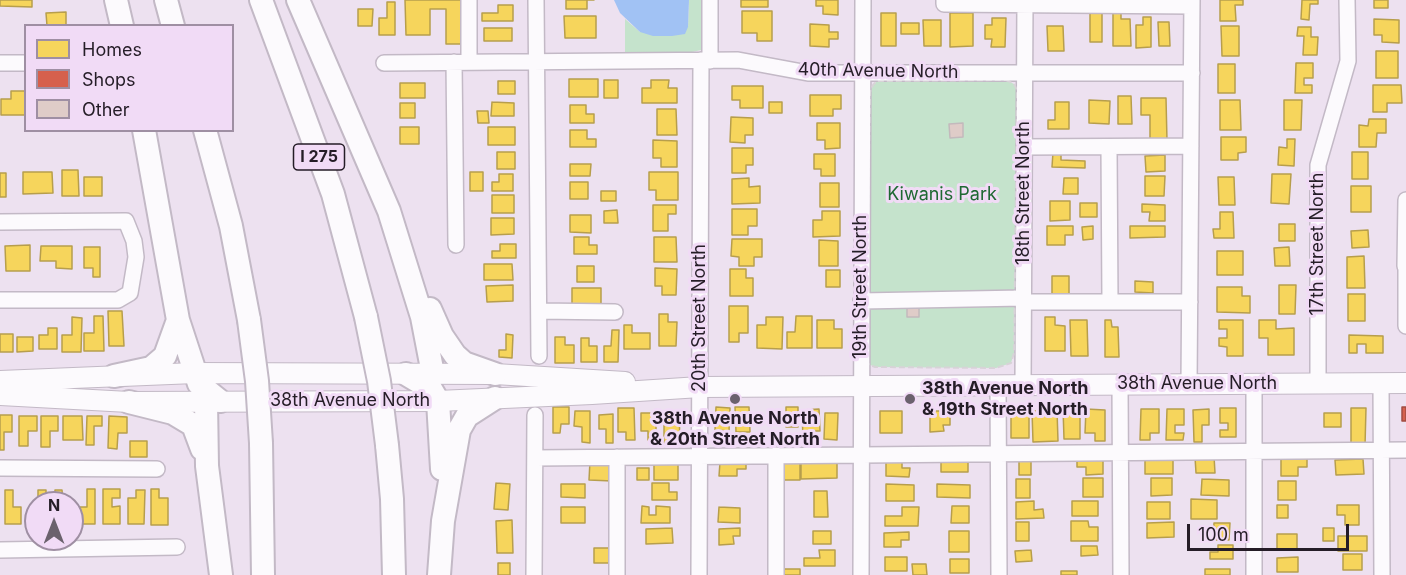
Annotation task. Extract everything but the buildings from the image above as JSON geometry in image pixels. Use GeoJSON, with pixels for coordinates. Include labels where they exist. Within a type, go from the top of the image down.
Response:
{"type":"FeatureCollection","features":[{"type":"Feature","properties":{"kind":"highway"},"geometry":{"type":"LineString","coordinates":[[116,0],[122,24]]}},
{"type":"Feature","properties":{"kind":"highway"},"geometry":{"type":"LineString","coordinates":[[166,0],[172,24]]}},
{"type":"Feature","properties":{"kind":"highway","name":"I 275"},"geometry":{"type":"LineString","coordinates":[[261,0],[333,194],[366,317],[379,381],[387,445],[392,499],[394,575]]}},
{"type":"Feature","properties":{"kind":"highway"},"geometry":{"type":"LineString","coordinates":[[298,0],[389,211],[422,317],[425,383],[440,411],[443,521]]}},
{"type":"Feature","properties":{"kind":"highway"},"geometry":{"type":"LineString","coordinates":[[144,132],[178,320],[199,384],[213,400],[207,466]]}},
{"type":"Feature","properties":{"kind":"highway"},"geometry":{"type":"LineString","coordinates":[[206,132],[231,226],[249,320],[257,381],[261,443],[263,575]]}},
{"type":"Feature","properties":{"kind":"highway"},"geometry":{"type":"LineString","coordinates":[[400,243],[442,336],[452,352],[464,363],[495,374]]}},
{"type":"Feature","properties":{"kind":"highway"},"geometry":{"type":"LineString","coordinates":[[114,376],[152,368],[165,356],[178,320]]}},
{"type":"Feature","properties":{"kind":"highway"},"geometry":{"type":"LineString","coordinates":[[439,575],[443,521],[459,430],[467,416],[495,398]]}},
{"type":"Feature","properties":{"kind":"highway"},"geometry":{"type":"LineString","coordinates":[[129,402],[173,413],[193,425],[207,466],[221,575]]}},
{"type":"Feature","properties":{"kind":"main road","name":"38th Avenue North"},"geometry":{"type":"LineString","coordinates":[[0,381],[195,373],[263,373],[425,383],[495,398],[700,387],[1406,383]]}},
{"type":"Feature","properties":{"kind":"main road"},"geometry":{"type":"LineString","coordinates":[[213,400],[263,373]]}},
{"type":"Feature","properties":{"kind":"main road","name":"38th Avenue North"},"geometry":{"type":"LineString","coordinates":[[0,395],[129,402],[359,401],[396,394],[425,383],[495,374],[700,387]]}},
{"type":"Feature","properties":{"kind":"street"},"geometry":{"type":"LineString","coordinates":[[456,245],[461,62],[469,0]]}},
{"type":"Feature","properties":{"kind":"street"},"geometry":{"type":"LineString","coordinates":[[536,0],[539,356]]}},
{"type":"Feature","properties":{"kind":"street","name":"20th Street North"},"geometry":{"type":"LineString","coordinates":[[699,575],[705,61],[710,0]]}},
{"type":"Feature","properties":{"kind":"street","name":"19th Street North"},"geometry":{"type":"LineString","coordinates":[[861,575],[860,386],[864,301],[863,0]]}},
{"type":"Feature","properties":{"kind":"street"},"geometry":{"type":"LineString","coordinates":[[944,0],[944,4],[1192,3],[1189,384]]}},
{"type":"Feature","properties":{"kind":"street","name":"17th Street North"},"geometry":{"type":"LineString","coordinates":[[1318,383],[1318,165],[1348,61],[1347,0]]}},
{"type":"Feature","properties":{"kind":"street","name":"18th Street North"},"geometry":{"type":"LineString","coordinates":[[1023,385],[1020,299],[1025,2]]}},
{"type":"Feature","properties":{"kind":"street","name":"40th Avenue North"},"geometry":{"type":"LineString","coordinates":[[384,63],[738,60],[808,73],[1192,73]]}},
{"type":"Feature","properties":{"kind":"street"},"geometry":{"type":"LineString","coordinates":[[0,63],[24,63]]}},
{"type":"Feature","properties":{"kind":"street"},"geometry":{"type":"LineString","coordinates":[[1024,147],[1191,146]]}},
{"type":"Feature","properties":{"kind":"street"},"geometry":{"type":"LineString","coordinates":[[1109,147],[1110,302]]}},
{"type":"Feature","properties":{"kind":"street"},"geometry":{"type":"LineString","coordinates":[[1406,200],[1406,326]]}},
{"type":"Feature","properties":{"kind":"street"},"geometry":{"type":"LineString","coordinates":[[0,222],[126,220],[134,241],[136,257],[130,294],[118,300],[0,300]]}},
{"type":"Feature","properties":{"kind":"street"},"geometry":{"type":"LineString","coordinates":[[864,301],[1020,299],[1190,302]]}},
{"type":"Feature","properties":{"kind":"street"},"geometry":{"type":"LineString","coordinates":[[539,311],[615,312]]}},
{"type":"Feature","properties":{"kind":"street"},"geometry":{"type":"LineString","coordinates":[[1381,383],[1382,575]]}},
{"type":"Feature","properties":{"kind":"street"},"geometry":{"type":"LineString","coordinates":[[1120,384],[1121,575]]}},
{"type":"Feature","properties":{"kind":"street"},"geometry":{"type":"LineString","coordinates":[[1254,384],[1254,575]]}},
{"type":"Feature","properties":{"kind":"street"},"geometry":{"type":"LineString","coordinates":[[998,385],[999,575]]}},
{"type":"Feature","properties":{"kind":"street"},"geometry":{"type":"LineString","coordinates":[[534,575],[535,415]]}},
{"type":"Feature","properties":{"kind":"street"},"geometry":{"type":"LineString","coordinates":[[535,458],[1406,450]]}},
{"type":"Feature","properties":{"kind":"street"},"geometry":{"type":"LineString","coordinates":[[776,455],[776,575]]}},
{"type":"Feature","properties":{"kind":"street"},"geometry":{"type":"LineString","coordinates":[[616,457],[617,575]]}},
{"type":"Feature","properties":{"kind":"street"},"geometry":{"type":"LineString","coordinates":[[0,468],[157,469]]}},
{"type":"Feature","properties":{"kind":"street"},"geometry":{"type":"LineString","coordinates":[[0,549],[177,547]]}},
{"type":"Feature","properties":{"kind":"path"},"geometry":{"type":"LineString","coordinates":[[1006,80],[1014,84],[1017,90],[1020,299],[1011,363],[996,368],[875,367],[868,364],[864,301],[870,92],[877,81],[1006,80]]}},
{"type":"Feature","properties":{"kind":"green space"},"geometry":{"type":"Polygon","coordinates":[[[689,0],[703,0],[701,50],[625,52],[625,19],[640,32],[688,27],[689,0]]]}},
{"type":"Feature","properties":{"kind":"green space","name":"Kiwanis Park"},"geometry":{"type":"Polygon","coordinates":[[[1006,80],[1014,84],[1017,90],[1014,353],[1011,363],[996,368],[875,367],[868,364],[870,92],[873,85],[877,81],[1006,80]]]}},
{"type":"Feature","properties":{"kind":"water"},"geometry":{"type":"Polygon","coordinates":[[[614,0],[689,0],[688,27],[685,34],[672,36],[653,36],[640,32],[620,13],[614,0]]]}},
{"type":"Feature","properties":{"kind":"place","name":"38th Avenue North & 20th Street North"},"geometry":{"type":"Point","coordinates":[735,399]}},
{"type":"Feature","properties":{"kind":"place","name":"38th Avenue North & 19th Street North"},"geometry":{"type":"Point","coordinates":[910,399]}}]}
